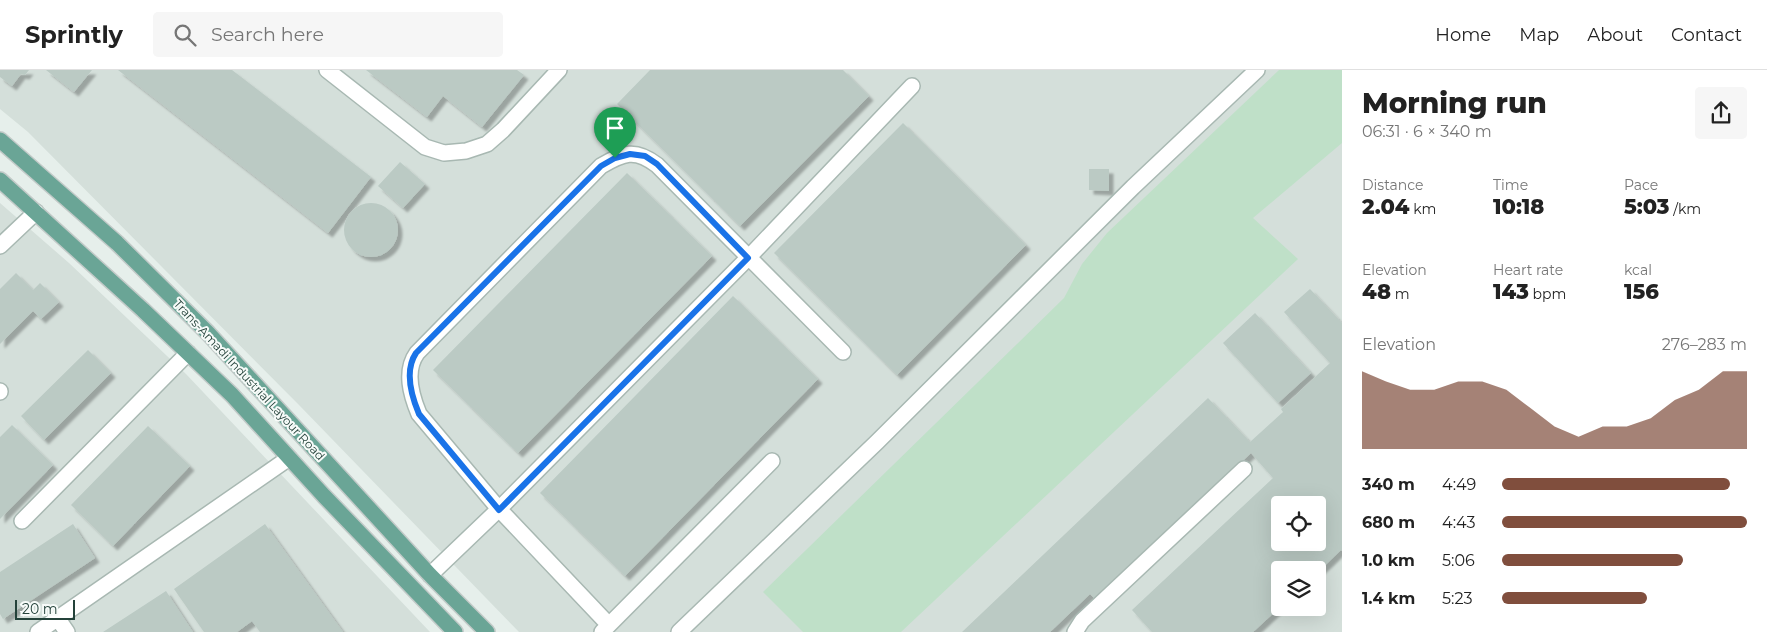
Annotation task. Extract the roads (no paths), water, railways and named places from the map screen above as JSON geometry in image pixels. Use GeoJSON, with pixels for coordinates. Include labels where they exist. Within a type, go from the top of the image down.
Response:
{"type":"FeatureCollection","features":[{"type":"Feature","properties":{"kind":"main road","name":"Trans-Amadi Industrial Layour Road"},"geometry":{"type":"LineString","coordinates":[[0,140],[118,243],[201,326],[430,575],[487,632]]}},
{"type":"Feature","properties":{"kind":"main road","name":"Trans-Amadi Industrial Layour Road"},"geometry":{"type":"LineString","coordinates":[[0,180],[143,310],[232,395],[324,496],[455,632]]}},
{"type":"Feature","properties":{"kind":"street"},"geometry":{"type":"LineString","coordinates":[[327,70],[425,147],[444,153],[466,151],[487,144],[503,130],[559,70]]}},
{"type":"Feature","properties":{"kind":"street"},"geometry":{"type":"LineString","coordinates":[[679,632],[877,442],[1133,187],[1257,70]]}},
{"type":"Feature","properties":{"kind":"street"},"geometry":{"type":"LineString","coordinates":[[430,575],[499,510],[748,258],[912,86]]}},
{"type":"Feature","properties":{"kind":"street"},"geometry":{"type":"LineString","coordinates":[[772,461],[606,628],[499,510],[419,414],[410,379],[411,361],[416,353],[601,166],[615,158],[630,154],[645,156],[657,164],[843,352]]}},
{"type":"Feature","properties":{"kind":"street"},"geometry":{"type":"LineString","coordinates":[[3,238],[36,212]]}},
{"type":"Feature","properties":{"kind":"street"},"geometry":{"type":"LineString","coordinates":[[22,521],[188,353]]}},
{"type":"Feature","properties":{"kind":"street"},"geometry":{"type":"LineString","coordinates":[[38,632],[289,458]]}},
{"type":"Feature","properties":{"kind":"street"},"geometry":{"type":"LineString","coordinates":[[1074,632],[1082,621],[1244,469]]}},
{"type":"Feature","properties":{"kind":"street"},"geometry":{"type":"LineString","coordinates":[[58,619],[67,632]]}}]}
